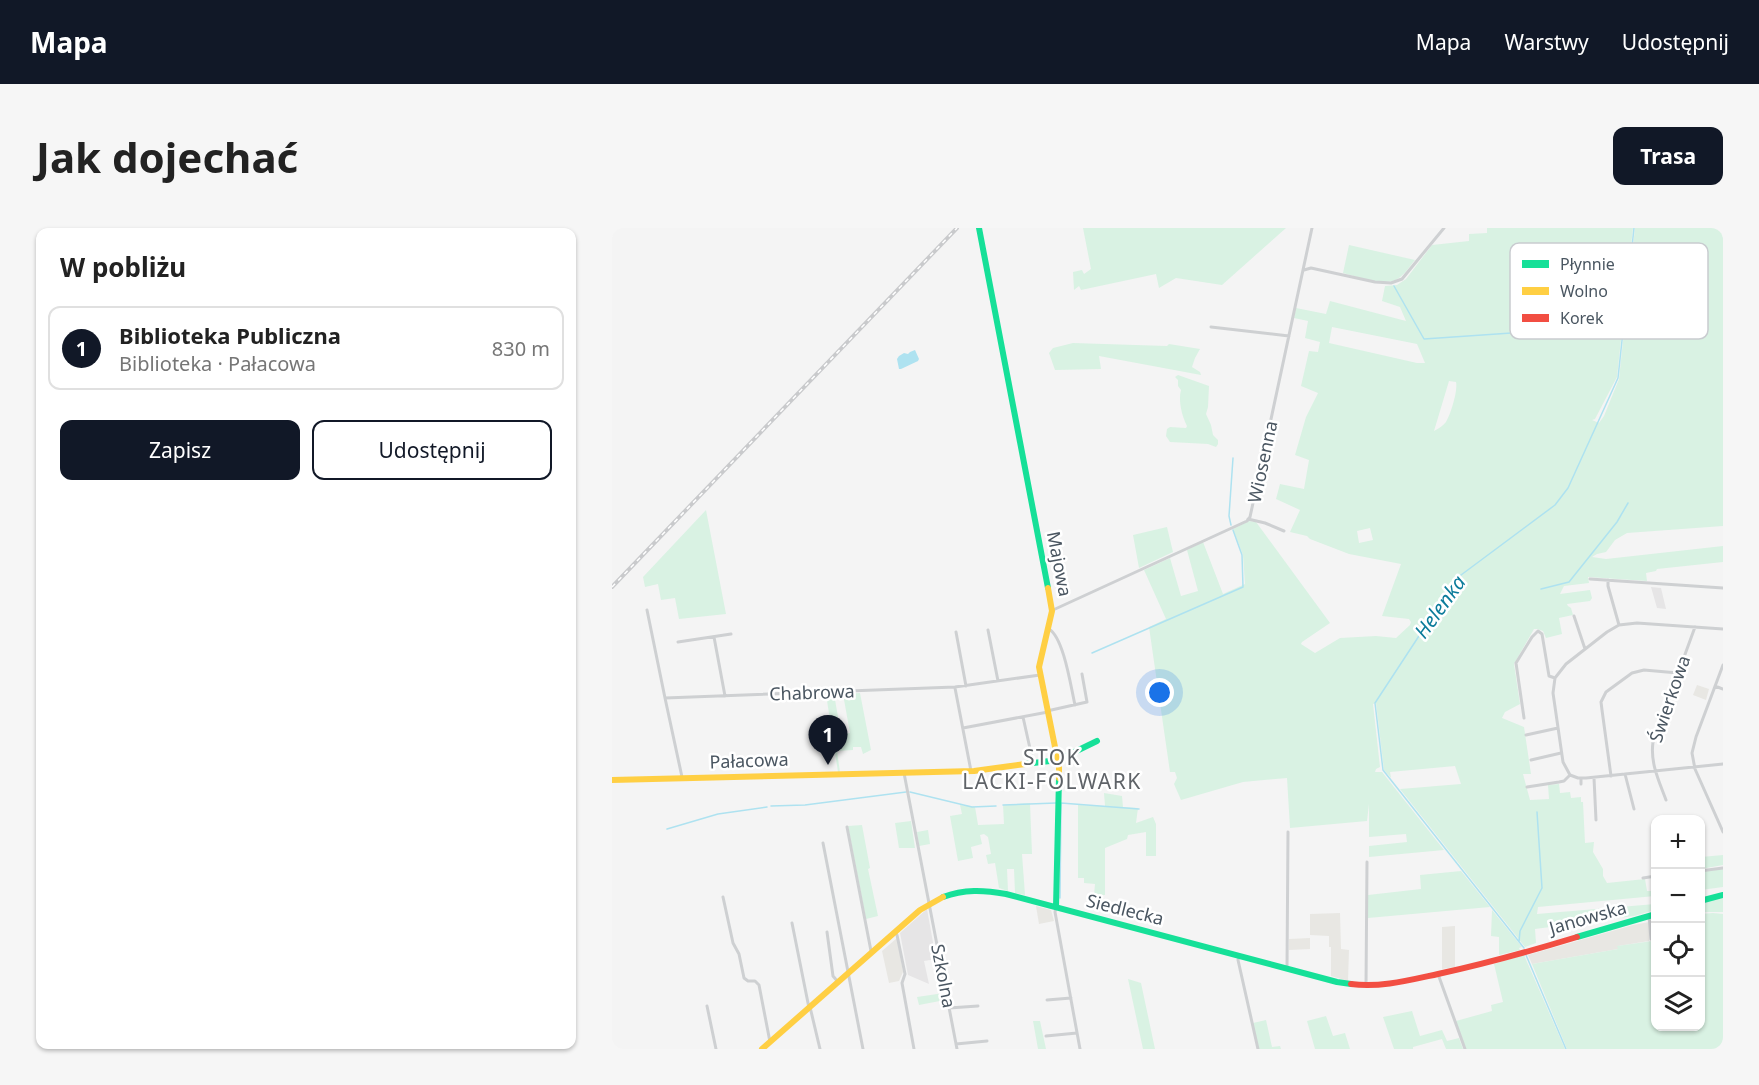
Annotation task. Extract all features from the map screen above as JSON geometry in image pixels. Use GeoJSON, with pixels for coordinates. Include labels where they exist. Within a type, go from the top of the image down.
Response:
{"type":"FeatureCollection","features":[{"type":"Feature","properties":{"kind":"street","name":"Majowa"},"geometry":{"type":"LineString","coordinates":[[979,228],[1052,602],[1052,611],[1040,657],[1040,675],[1059,767],[1056,907]]}},
{"type":"Feature","properties":{"kind":"street","name":"Wiosenna"},"geometry":{"type":"LineString","coordinates":[[1052,611],[1248,519],[1252,513],[1312,228]]}},
{"type":"Feature","properties":{"kind":"street"},"geometry":{"type":"LineString","coordinates":[[1304,270],[1311,268],[1391,283],[1402,279],[1444,228]]}},
{"type":"Feature","properties":{"kind":"street"},"geometry":{"type":"LineString","coordinates":[[1211,327],[1289,336]]}},
{"type":"Feature","properties":{"kind":"street"},"geometry":{"type":"LineString","coordinates":[[1248,519],[1284,531]]}},
{"type":"Feature","properties":{"kind":"street"},"geometry":{"type":"LineString","coordinates":[[1590,579],[1723,588]]}},
{"type":"Feature","properties":{"kind":"street"},"geometry":{"type":"LineString","coordinates":[[1608,580],[1619,625]]}},
{"type":"Feature","properties":{"kind":"street"},"geometry":{"type":"LineString","coordinates":[[647,610],[682,778]]}},
{"type":"Feature","properties":{"kind":"street"},"geometry":{"type":"LineString","coordinates":[[1574,616],[1585,649]]}},
{"type":"Feature","properties":{"kind":"street"},"geometry":{"type":"LineString","coordinates":[[1723,629],[1637,623],[1619,625],[1566,664],[1555,678],[1553,693],[1564,766],[1570,775],[1594,778],[1723,764]]}},
{"type":"Feature","properties":{"kind":"street","name":"Świerkowa"},"geometry":{"type":"LineString","coordinates":[[1666,800],[1655,771],[1653,741],[1695,627]]}},
{"type":"Feature","properties":{"kind":"street"},"geometry":{"type":"LineString","coordinates":[[1047,629],[1054,632],[1067,664],[1074,705]]}},
{"type":"Feature","properties":{"kind":"street"},"geometry":{"type":"LineString","coordinates":[[988,630],[998,681]]}},
{"type":"Feature","properties":{"kind":"street"},"geometry":{"type":"LineString","coordinates":[[1524,718],[1516,663],[1538,631],[1542,634],[1549,676],[1555,678]]}},
{"type":"Feature","properties":{"kind":"street"},"geometry":{"type":"LineString","coordinates":[[956,632],[966,686]]}},
{"type":"Feature","properties":{"kind":"street"},"geometry":{"type":"LineString","coordinates":[[678,642],[731,634]]}},
{"type":"Feature","properties":{"kind":"street"},"geometry":{"type":"LineString","coordinates":[[714,637],[725,696]]}},
{"type":"Feature","properties":{"kind":"street"},"geometry":{"type":"LineString","coordinates":[[1723,665],[1692,753],[1694,767],[1723,832]]}},
{"type":"Feature","properties":{"kind":"street"},"geometry":{"type":"LineString","coordinates":[[1611,776],[1601,702],[1606,692],[1626,675],[1638,670],[1678,673]]}},
{"type":"Feature","properties":{"kind":"street"},"geometry":{"type":"LineString","coordinates":[[963,728],[1087,702],[1082,674]]}},
{"type":"Feature","properties":{"kind":"street","name":"Chabrowa"},"geometry":{"type":"LineString","coordinates":[[665,698],[955,687],[1040,675]]}},
{"type":"Feature","properties":{"kind":"street"},"geometry":{"type":"LineString","coordinates":[[1715,686],[1723,689]]}},
{"type":"Feature","properties":{"kind":"street"},"geometry":{"type":"LineString","coordinates":[[955,687],[971,771]]}},
{"type":"Feature","properties":{"kind":"street"},"geometry":{"type":"LineString","coordinates":[[1023,717],[1033,764]]}},
{"type":"Feature","properties":{"kind":"street"},"geometry":{"type":"LineString","coordinates":[[1526,735],[1558,728]]}},
{"type":"Feature","properties":{"kind":"street","name":"Pałacowa"},"geometry":{"type":"LineString","coordinates":[[612,780],[971,771],[1058,760],[1097,741]]}},
{"type":"Feature","properties":{"kind":"street"},"geometry":{"type":"LineString","coordinates":[[1531,760],[1562,753]]}},
{"type":"Feature","properties":{"kind":"street","name":"Szkolna"},"geometry":{"type":"LineString","coordinates":[[904,773],[957,1049]]}},
{"type":"Feature","properties":{"kind":"street"},"geometry":{"type":"LineString","coordinates":[[1625,774],[1634,809]]}},
{"type":"Feature","properties":{"kind":"street"},"geometry":{"type":"LineString","coordinates":[[1527,787],[1564,781],[1570,775]]}},
{"type":"Feature","properties":{"kind":"street"},"geometry":{"type":"LineString","coordinates":[[1581,778],[1581,784]]}},
{"type":"Feature","properties":{"kind":"street"},"geometry":{"type":"LineString","coordinates":[[1594,778],[1596,820]]}},
{"type":"Feature","properties":{"kind":"street"},"geometry":{"type":"LineString","coordinates":[[847,827],[871,953]]}},
{"type":"Feature","properties":{"kind":"street"},"geometry":{"type":"LineString","coordinates":[[1287,968],[1288,832]]}},
{"type":"Feature","properties":{"kind":"street"},"geometry":{"type":"LineString","coordinates":[[823,843],[863,1049]]}},
{"type":"Feature","properties":{"kind":"street"},"geometry":{"type":"LineString","coordinates":[[1366,986],[1367,862]]}},
{"type":"Feature","properties":{"kind":"street"},"geometry":{"type":"LineString","coordinates":[[1705,870],[1723,867]]}},
{"type":"Feature","properties":{"kind":"street"},"geometry":{"type":"LineString","coordinates":[[1643,878],[1651,877]]}},
{"type":"Feature","properties":{"kind":"street","name":"Siedlecka"},"geometry":{"type":"LineString","coordinates":[[763,1049],[929,904],[953,893],[980,890],[1005,894],[1337,982],[1366,986],[1438,974],[1528,951]]}},
{"type":"Feature","properties":{"kind":"street"},"geometry":{"type":"LineString","coordinates":[[1705,900],[1723,895]]}},
{"type":"Feature","properties":{"kind":"street"},"geometry":{"type":"LineString","coordinates":[[723,897],[733,943],[739,954],[744,978],[748,981],[755,981],[759,985],[770,1042]]}},
{"type":"Feature","properties":{"kind":"street"},"geometry":{"type":"LineString","coordinates":[[1056,907],[1055,912],[1080,1049]]}},
{"type":"Feature","properties":{"kind":"street","name":"Janowska"},"geometry":{"type":"LineString","coordinates":[[1528,951],[1651,915]]}},
{"type":"Feature","properties":{"kind":"street"},"geometry":{"type":"LineString","coordinates":[[792,923],[820,1049]]}},
{"type":"Feature","properties":{"kind":"street"},"geometry":{"type":"LineString","coordinates":[[827,932],[833,976],[838,982]]}},
{"type":"Feature","properties":{"kind":"street"},"geometry":{"type":"LineString","coordinates":[[895,932],[905,974],[902,983],[914,1049]]}},
{"type":"Feature","properties":{"kind":"street"},"geometry":{"type":"LineString","coordinates":[[1239,955],[1258,1049]]}},
{"type":"Feature","properties":{"kind":"street"},"geometry":{"type":"LineString","coordinates":[[1438,974],[1465,1049]]}},
{"type":"Feature","properties":{"kind":"street"},"geometry":{"type":"LineString","coordinates":[[1047,1000],[1071,998]]}},
{"type":"Feature","properties":{"kind":"street"},"geometry":{"type":"LineString","coordinates":[[707,1006],[716,1049]]}},
{"type":"Feature","properties":{"kind":"street"},"geometry":{"type":"LineString","coordinates":[[949,1008],[978,1006]]}},
{"type":"Feature","properties":{"kind":"street"},"geometry":{"type":"LineString","coordinates":[[1046,1036],[1077,1033]]}},
{"type":"Feature","properties":{"kind":"street"},"geometry":{"type":"LineString","coordinates":[[956,1044],[987,1041]]}},
{"type":"Feature","properties":{"kind":"shaded area"},"geometry":{"type":"Polygon","coordinates":[[[1651,587],[1661,588],[1666,609],[1657,608],[1651,587]]]}},
{"type":"Feature","properties":{"kind":"shaded area"},"geometry":{"type":"Polygon","coordinates":[[[1697,685],[1709,689],[1706,700],[1693,695],[1697,685]]]}},
{"type":"Feature","properties":{"kind":"shaded area"},"geometry":{"type":"Polygon","coordinates":[[[1036,906],[1051,910],[1054,921],[1039,924],[1036,906]]]}},
{"type":"Feature","properties":{"kind":"shaded area"},"geometry":{"type":"Polygon","coordinates":[[[927,909],[936,959],[924,961],[929,984],[908,975],[900,933],[927,909]]]}},
{"type":"Feature","properties":{"kind":"shaded area"},"geometry":{"type":"Polygon","coordinates":[[[1340,913],[1341,949],[1349,950],[1348,981],[1331,976],[1329,936],[1310,935],[1310,914],[1340,913]]]}},
{"type":"Feature","properties":{"kind":"shaded area"},"geometry":{"type":"Polygon","coordinates":[[[1649,922],[1649,941],[1618,946],[1618,949],[1532,964],[1528,955],[1633,925],[1649,922]]]}},
{"type":"Feature","properties":{"kind":"shaded area"},"geometry":{"type":"Polygon","coordinates":[[[1455,926],[1455,967],[1442,969],[1442,927],[1455,926]]]}},
{"type":"Feature","properties":{"kind":"shaded area"},"geometry":{"type":"Polygon","coordinates":[[[897,938],[903,972],[899,981],[889,983],[882,951],[897,938]]]}},
{"type":"Feature","properties":{"kind":"shaded area"},"geometry":{"type":"Polygon","coordinates":[[[1310,938],[1310,949],[1289,950],[1289,939],[1310,938]]]}},
{"type":"Feature","properties":{"kind":"green space"},"geometry":{"type":"Polygon","coordinates":[[[1083,228],[1286,228],[1222,285],[1176,278],[1159,288],[1156,274],[1081,290],[1079,286],[1074,290],[1073,272],[1082,270],[1084,274],[1091,269],[1083,228]]]}},
{"type":"Feature","properties":{"kind":"green space"},"geometry":{"type":"Polygon","coordinates":[[[1487,228],[1633,228],[1631,243],[1510,243],[1510,339],[1621,339],[1617,377],[1595,419],[1592,420],[1599,423],[1619,379],[1623,339],[1708,339],[1708,243],[1633,243],[1635,228],[1723,228],[1723,526],[1627,533],[1615,540],[1606,552],[1592,557],[1606,559],[1723,546],[1723,562],[1657,569],[1646,573],[1647,581],[1588,577],[1589,583],[1564,586],[1560,594],[1590,590],[1592,598],[1590,601],[1567,604],[1573,615],[1559,618],[1562,634],[1546,638],[1543,631],[1534,629],[1514,664],[1520,704],[1505,712],[1502,718],[1524,727],[1531,774],[1523,774],[1530,800],[1549,799],[1548,785],[1559,784],[1560,793],[1570,792],[1571,798],[1581,797],[1585,843],[1594,842],[1593,852],[1603,869],[1603,876],[1607,883],[1645,879],[1647,891],[1651,891],[1651,896],[1538,907],[1537,914],[1651,904],[1651,911],[1634,916],[1535,929],[1536,943],[1525,947],[1400,789],[1461,784],[1455,766],[1390,772],[1391,778],[1384,770],[1376,703],[1373,704],[1380,767],[1375,772],[1382,772],[1444,850],[1369,857],[1369,846],[1407,842],[1406,834],[1369,837],[1369,804],[1367,821],[1290,828],[1287,778],[1243,782],[1181,800],[1174,784],[1177,778],[1175,772],[1170,772],[1149,627],[1166,619],[1144,570],[1170,558],[1181,596],[1198,591],[1187,550],[1203,542],[1223,594],[1245,584],[1243,555],[1233,529],[1249,521],[1256,522],[1330,623],[1301,644],[1315,653],[1340,638],[1376,636],[1396,638],[1410,625],[1409,619],[1382,616],[1401,564],[1349,554],[1307,536],[1290,532],[1300,510],[1276,499],[1280,484],[1304,489],[1309,460],[1295,455],[1306,417],[1318,393],[1301,386],[1309,351],[1318,352],[1320,342],[1305,338],[1308,321],[1294,318],[1296,308],[1326,314],[1330,301],[1406,321],[1400,307],[1382,301],[1385,286],[1397,285],[1406,279],[1432,245],[1469,241],[1469,234],[1487,233],[1487,228]],[[1332,327],[1329,343],[1425,363],[1417,344],[1332,327]],[[1449,381],[1434,431],[1448,418],[1455,396],[1456,382],[1449,381]],[[1370,528],[1357,531],[1359,543],[1373,540],[1370,528]]]}},
{"type":"Feature","properties":{"kind":"green space"},"geometry":{"type":"Polygon","coordinates":[[[1349,245],[1415,260],[1399,278],[1393,281],[1371,281],[1343,273],[1349,245]]]}},
{"type":"Feature","properties":{"kind":"green space"},"geometry":{"type":"Polygon","coordinates":[[[1073,343],[1167,346],[1169,344],[1200,349],[1192,367],[1201,375],[1099,356],[1101,369],[1055,370],[1049,353],[1053,348],[1073,343]]]}},
{"type":"Feature","properties":{"kind":"green space"},"geometry":{"type":"Polygon","coordinates":[[[1178,375],[1209,386],[1206,414],[1213,435],[1218,440],[1216,447],[1208,444],[1170,442],[1166,436],[1167,429],[1170,427],[1186,428],[1187,426],[1181,408],[1181,390],[1175,377],[1178,375]]]}},
{"type":"Feature","properties":{"kind":"green space"},"geometry":{"type":"Polygon","coordinates":[[[706,510],[726,614],[679,619],[675,598],[661,600],[658,584],[645,587],[643,577],[706,510]]]}},
{"type":"Feature","properties":{"kind":"green space"},"geometry":{"type":"Polygon","coordinates":[[[1167,527],[1173,552],[1139,568],[1133,535],[1167,527]]]}},
{"type":"Feature","properties":{"kind":"green space"},"geometry":{"type":"Polygon","coordinates":[[[860,693],[871,750],[863,754],[861,747],[837,751],[840,772],[838,772],[826,694],[834,694],[841,734],[850,733],[843,694],[860,693]]]}},
{"type":"Feature","properties":{"kind":"green space"},"geometry":{"type":"Polygon","coordinates":[[[1104,793],[1122,796],[1123,807],[1138,808],[1136,823],[1153,817],[1156,824],[1156,856],[1146,856],[1146,832],[1128,835],[1127,839],[1105,848],[1105,895],[1094,895],[1095,884],[1084,883],[1084,878],[1078,878],[1078,805],[1105,806],[1104,793]]]}},
{"type":"Feature","properties":{"kind":"green space"},"geometry":{"type":"Polygon","coordinates":[[[1030,803],[1032,854],[1022,854],[1025,895],[1015,893],[1014,869],[1007,869],[1008,891],[999,888],[995,863],[988,864],[986,855],[991,854],[988,837],[984,834],[980,835],[982,844],[971,847],[973,858],[958,861],[950,816],[962,814],[960,805],[975,807],[978,825],[1004,824],[1003,805],[1030,803]]]}},
{"type":"Feature","properties":{"kind":"green space"},"geometry":{"type":"Polygon","coordinates":[[[911,821],[915,848],[899,848],[895,823],[911,821]]]}},
{"type":"Feature","properties":{"kind":"green space"},"geometry":{"type":"Polygon","coordinates":[[[862,825],[878,916],[866,919],[848,826],[862,825]]]}},
{"type":"Feature","properties":{"kind":"green space"},"geometry":{"type":"Polygon","coordinates":[[[928,830],[930,844],[919,846],[917,832],[928,830]]]}},
{"type":"Feature","properties":{"kind":"green space"},"geometry":{"type":"Polygon","coordinates":[[[1723,855],[1723,865],[1705,868],[1705,857],[1723,855]]]}},
{"type":"Feature","properties":{"kind":"green space"},"geometry":{"type":"Polygon","coordinates":[[[1723,869],[1723,887],[1705,889],[1705,871],[1723,869]]]}},
{"type":"Feature","properties":{"kind":"green space"},"geometry":{"type":"Polygon","coordinates":[[[1461,871],[1490,907],[1368,918],[1368,895],[1421,889],[1420,875],[1461,871]]]}},
{"type":"Feature","properties":{"kind":"green space"},"geometry":{"type":"Polygon","coordinates":[[[1723,897],[1723,912],[1705,912],[1705,902],[1723,897]]]}},
{"type":"Feature","properties":{"kind":"green space"},"geometry":{"type":"Polygon","coordinates":[[[1492,910],[1522,947],[1519,948],[1520,950],[1499,955],[1499,937],[1491,936],[1492,910]]]}},
{"type":"Feature","properties":{"kind":"green space"},"geometry":{"type":"Polygon","coordinates":[[[1705,914],[1723,914],[1723,1049],[1567,1049],[1532,964],[1651,941],[1651,1031],[1705,1031],[1705,914]]]}},
{"type":"Feature","properties":{"kind":"green space"},"geometry":{"type":"Polygon","coordinates":[[[1524,955],[1565,1049],[1466,1049],[1456,1021],[1492,1011],[1491,1005],[1503,1002],[1494,964],[1524,955]]]}},
{"type":"Feature","properties":{"kind":"green space"},"geometry":{"type":"Polygon","coordinates":[[[1128,979],[1141,983],[1155,1049],[1143,1049],[1128,979]]]}},
{"type":"Feature","properties":{"kind":"green space"},"geometry":{"type":"Polygon","coordinates":[[[944,993],[945,1000],[919,1005],[917,997],[944,993]]]}},
{"type":"Feature","properties":{"kind":"green space"},"geometry":{"type":"Polygon","coordinates":[[[1412,1011],[1420,1036],[1442,1030],[1447,1041],[1459,1038],[1463,1049],[1446,1049],[1442,1039],[1413,1047],[1413,1049],[1394,1049],[1383,1017],[1412,1011]]]}},
{"type":"Feature","properties":{"kind":"green space"},"geometry":{"type":"Polygon","coordinates":[[[1326,1016],[1333,1036],[1345,1033],[1350,1049],[1315,1049],[1307,1021],[1326,1016]]]}},
{"type":"Feature","properties":{"kind":"green space"},"geometry":{"type":"Polygon","coordinates":[[[1266,1020],[1272,1047],[1280,1046],[1281,1049],[1258,1049],[1253,1023],[1266,1020]]]}},
{"type":"Feature","properties":{"kind":"green space"},"geometry":{"type":"Polygon","coordinates":[[[1033,1021],[1040,1021],[1046,1049],[1038,1049],[1033,1021]]]}},
{"type":"Feature","properties":{"kind":"water"},"geometry":{"type":"Polygon","coordinates":[[[915,350],[918,361],[899,369],[897,359],[899,356],[915,350]]]}},
{"type":"Feature","properties":{"kind":"waterway","name":"Helenka"},"geometry":{"type":"LineString","coordinates":[[1632,243],[1634,228]]}},
{"type":"Feature","properties":{"kind":"waterway"},"geometry":{"type":"LineString","coordinates":[[1394,286],[1424,339],[1510,333]]}},
{"type":"Feature","properties":{"kind":"waterway","name":"Helenka"},"geometry":{"type":"LineString","coordinates":[[1524,948],[1383,770],[1375,703],[1457,578],[1555,505],[1568,488],[1618,378],[1622,339]]}},
{"type":"Feature","properties":{"kind":"waterway"},"geometry":{"type":"LineString","coordinates":[[1231,525],[1229,516],[1233,458]]}},
{"type":"Feature","properties":{"kind":"waterway"},"geometry":{"type":"LineString","coordinates":[[1541,589],[1569,582],[1617,522],[1628,503]]}},
{"type":"Feature","properties":{"kind":"waterway"},"geometry":{"type":"LineString","coordinates":[[1092,653],[1243,587],[1242,555],[1233,530]]}},
{"type":"Feature","properties":{"kind":"waterway"},"geometry":{"type":"LineString","coordinates":[[771,806],[805,805],[906,792]]}},
{"type":"Feature","properties":{"kind":"waterway"},"geometry":{"type":"LineString","coordinates":[[910,792],[972,807],[996,806]]}},
{"type":"Feature","properties":{"kind":"waterway"},"geometry":{"type":"LineString","coordinates":[[1003,805],[1056,803]]}},
{"type":"Feature","properties":{"kind":"waterway"},"geometry":{"type":"LineString","coordinates":[[1060,898],[1061,803],[1139,809]]}},
{"type":"Feature","properties":{"kind":"waterway"},"geometry":{"type":"LineString","coordinates":[[667,829],[718,814],[767,807]]}},
{"type":"Feature","properties":{"kind":"waterway"},"geometry":{"type":"LineString","coordinates":[[1519,942],[1520,931],[1542,888],[1537,812]]}},
{"type":"Feature","properties":{"kind":"waterway","name":"Helenka"},"geometry":{"type":"LineString","coordinates":[[1526,955],[1566,1049]]}},
{"type":"Feature","properties":{"kind":"railway"},"geometry":{"type":"LineString","coordinates":[[612,587],[957,228]]}},
{"type":"Feature","properties":{"kind":"traffic: fast"},"geometry":{"type":"LineString","coordinates":[[979,228],[1048,588]]}},
{"type":"Feature","properties":{"kind":"traffic: fast"},"geometry":{"type":"LineString","coordinates":[[1025,764],[1058,760],[1097,741]]}},
{"type":"Feature","properties":{"kind":"traffic: fast"},"geometry":{"type":"LineString","coordinates":[[1056,907],[1059,778]]}},
{"type":"Feature","properties":{"kind":"traffic: fast"},"geometry":{"type":"LineString","coordinates":[[943,897],[974,891],[1006,894],[1351,984]]}},
{"type":"Feature","properties":{"kind":"traffic: fast"},"geometry":{"type":"LineString","coordinates":[[1705,900],[1723,895]]}},
{"type":"Feature","properties":{"kind":"traffic: fast"},"geometry":{"type":"LineString","coordinates":[[1577,937],[1651,915]]}},
{"type":"Feature","properties":{"kind":"traffic: slow"},"geometry":{"type":"LineString","coordinates":[[1048,588],[1052,611],[1039,667],[1059,767],[1059,778]]}},
{"type":"Feature","properties":{"kind":"traffic: slow"},"geometry":{"type":"LineString","coordinates":[[612,780],[974,771],[1025,764]]}},
{"type":"Feature","properties":{"kind":"traffic: slow"},"geometry":{"type":"LineString","coordinates":[[762,1049],[920,910],[943,897]]}},
{"type":"Feature","properties":{"kind":"traffic: jam"},"geometry":{"type":"LineString","coordinates":[[1351,984],[1384,984],[1417,979],[1491,962],[1577,937]]}},
{"type":"Feature","properties":{"kind":"place","name":"Biblioteka Publiczna"},"geometry":{"type":"Point","coordinates":[828,765]}},
{"type":"Feature","properties":{"kind":"district","name":"STOK LACKI-FOLWARK"},"geometry":{"type":"Point","coordinates":[1052,770]}}]}
